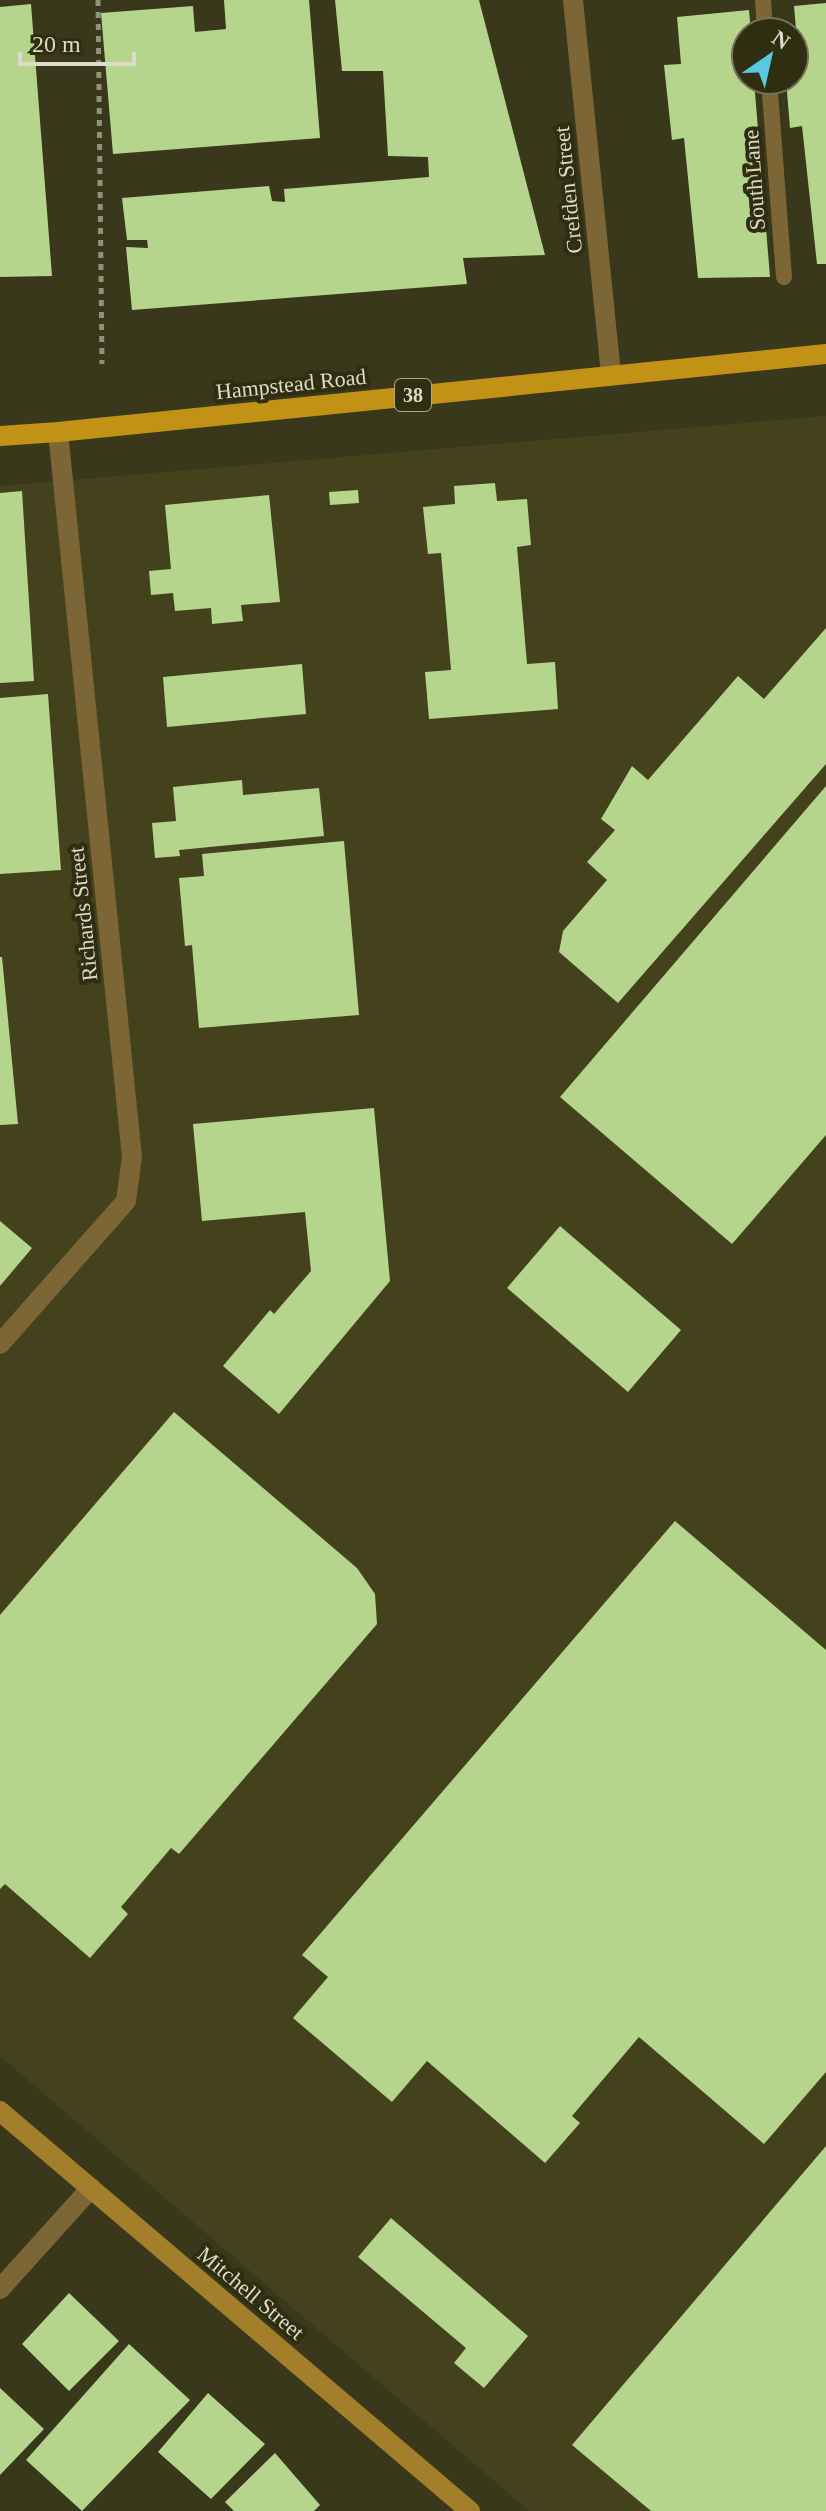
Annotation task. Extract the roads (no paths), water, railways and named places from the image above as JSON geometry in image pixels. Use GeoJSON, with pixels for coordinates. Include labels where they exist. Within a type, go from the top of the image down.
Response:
{"type":"FeatureCollection","features":[{"type":"Feature","properties":{"kind":"main road","name":"Hampstead Road"},"geometry":{"type":"LineString","coordinates":[[0,436],[826,354]]}},
{"type":"Feature","properties":{"kind":"street","name":"Crefden Street"},"geometry":{"type":"LineString","coordinates":[[573,0],[611,374]]}},
{"type":"Feature","properties":{"kind":"street","name":"Richards Street"},"geometry":{"type":"LineString","coordinates":[[0,1344],[126,1201],[132,1157],[58,432]]}},
{"type":"Feature","properties":{"kind":"street","name":"Mitchell Street"},"geometry":{"type":"LineString","coordinates":[[0,2111],[470,2511]]}},
{"type":"Feature","properties":{"kind":"street"},"geometry":{"type":"LineString","coordinates":[[0,2289],[91,2188]]}},
{"type":"Feature","properties":{"kind":"lane","name":"South Lane"},"geometry":{"type":"LineString","coordinates":[[770,96],[784,277]]}}]}
